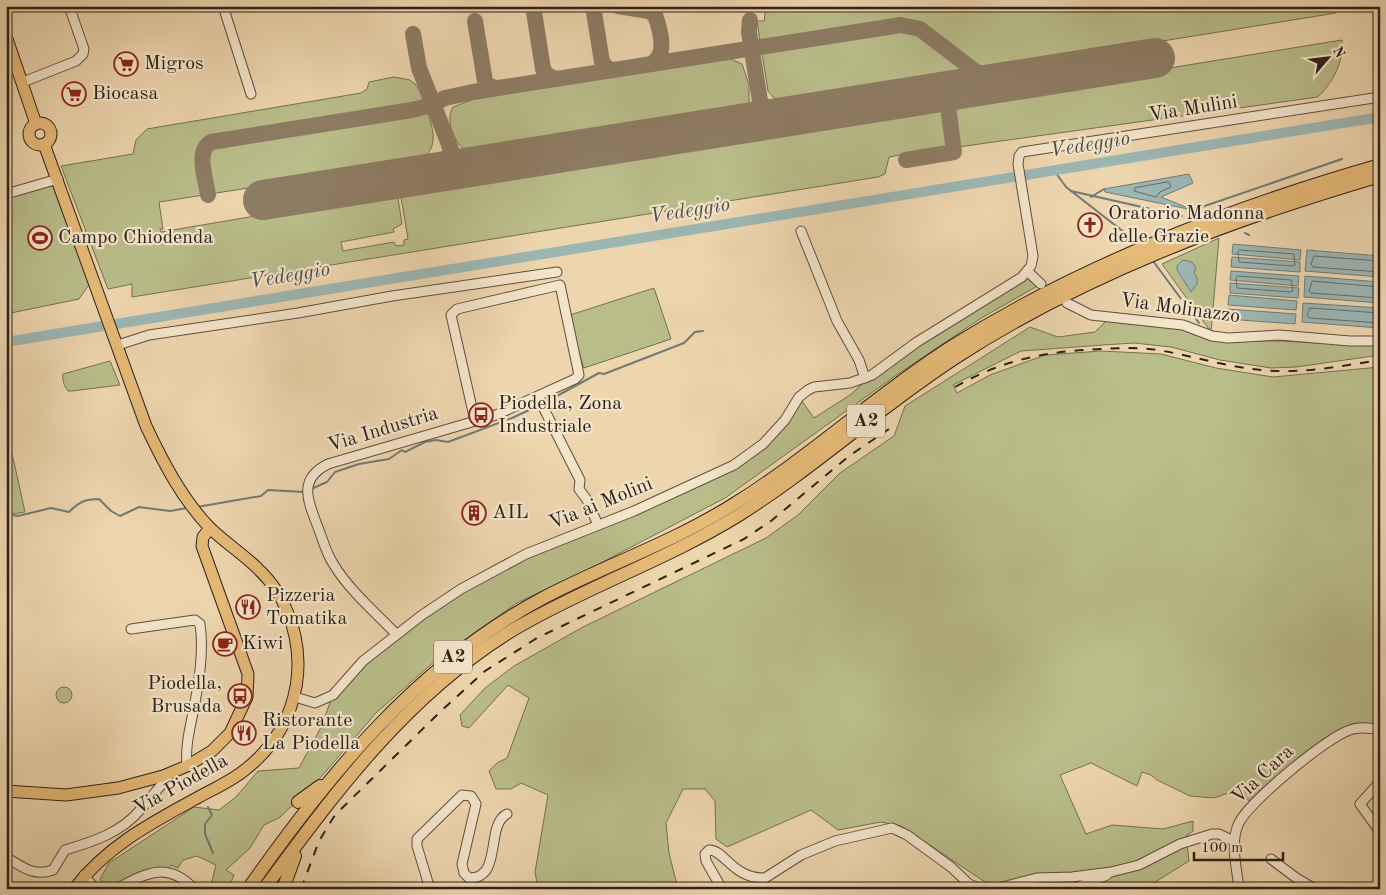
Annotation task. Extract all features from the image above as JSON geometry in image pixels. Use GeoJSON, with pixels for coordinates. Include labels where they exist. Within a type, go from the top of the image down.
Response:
{"type":"FeatureCollection","features":[{"type":"Feature","properties":{"kind":"highway","name":"A2"},"geometry":{"type":"LineString","coordinates":[[248,889],[336,772],[376,727],[418,685],[464,648],[509,618],[574,583],[675,537],[733,505],[776,476],[920,368],[988,325],[1039,297],[1116,259],[1220,218],[1300,189],[1380,165]]}},
{"type":"Feature","properties":{"kind":"highway","name":"A2"},"geometry":{"type":"LineString","coordinates":[[264,889],[317,818],[388,731],[433,689],[474,656],[513,630],[564,602],[670,552],[736,517],[802,471],[908,390],[993,334],[1078,289],[1167,249],[1284,206],[1380,176]]}},
{"type":"Feature","properties":{"kind":"highway","name":"A2"},"geometry":{"type":"LineString","coordinates":[[298,802],[336,772]]}},
{"type":"Feature","properties":{"kind":"highway","name":"A2"},"geometry":{"type":"LineString","coordinates":[[283,889],[290,864],[317,818]]}},
{"type":"Feature","properties":{"kind":"main road"},"geometry":{"type":"LineString","coordinates":[[6,36],[23,82]]}},
{"type":"Feature","properties":{"kind":"main road","name":"Via Piodella"},"geometry":{"type":"LineString","coordinates":[[23,82],[36,124],[31,128],[29,136],[36,144],[44,144],[146,426],[158,451],[194,507],[210,528],[263,574],[286,608],[298,646],[299,668],[295,698],[280,733],[264,754],[245,770],[128,837],[108,852],[74,889]]}},
{"type":"Feature","properties":{"kind":"main road"},"geometry":{"type":"LineString","coordinates":[[6,791],[58,795],[85,794],[118,788],[163,776],[187,766],[212,751],[233,728],[247,697],[248,674],[202,546],[203,537],[210,528]]}},
{"type":"Feature","properties":{"kind":"street"},"geometry":{"type":"LineString","coordinates":[[23,82],[76,61],[83,54],[69,6]]}},
{"type":"Feature","properties":{"kind":"street"},"geometry":{"type":"LineString","coordinates":[[223,6],[251,94]]}},
{"type":"Feature","properties":{"kind":"street","name":"Via Mulini"},"geometry":{"type":"LineString","coordinates":[[1028,271],[1033,256],[1022,193],[1018,157],[1021,153],[1029,150],[1380,97]]}},
{"type":"Feature","properties":{"kind":"street"},"geometry":{"type":"LineString","coordinates":[[6,194],[58,179]]}},
{"type":"Feature","properties":{"kind":"street"},"geometry":{"type":"LineString","coordinates":[[801,231],[837,321],[868,376],[917,342],[1019,279],[1028,271],[1041,284]]}},
{"type":"Feature","properties":{"kind":"street"},"geometry":{"type":"LineString","coordinates":[[117,342],[149,335],[298,313],[392,296],[556,272]]}},
{"type":"Feature","properties":{"kind":"street","name":"Via Industria"},"geometry":{"type":"LineString","coordinates":[[396,634],[334,566],[307,491],[311,477],[318,469],[328,464],[496,415],[563,386],[579,375],[560,285],[457,309],[452,315],[475,421]]}},
{"type":"Feature","properties":{"kind":"street","name":"Via Molinazzo"},"geometry":{"type":"LineString","coordinates":[[1067,303],[1091,315],[1183,325],[1212,336],[1228,338],[1278,335],[1350,341],[1380,341]]}},
{"type":"Feature","properties":{"kind":"street","name":"Via ai Molini"},"geometry":{"type":"LineString","coordinates":[[295,698],[315,703],[333,695],[362,660],[396,634],[461,589],[526,554],[634,511],[748,456],[763,444],[785,420],[799,397],[808,390],[868,376]]}},
{"type":"Feature","properties":{"kind":"street"},"geometry":{"type":"LineString","coordinates":[[538,397],[580,480],[579,488],[587,500],[598,525]]}},
{"type":"Feature","properties":{"kind":"street"},"geometry":{"type":"LineString","coordinates":[[131,629],[195,620],[200,624],[201,650],[196,697],[186,750],[187,766]]}},
{"type":"Feature","properties":{"kind":"street","name":"Via Cara"},"geometry":{"type":"LineString","coordinates":[[1238,889],[1234,841],[1238,823],[1245,812],[1296,764],[1342,733],[1361,728],[1380,730]]}},
{"type":"Feature","properties":{"kind":"street"},"geometry":{"type":"LineString","coordinates":[[6,857],[24,870],[43,874],[53,870],[65,850],[110,834],[140,811],[150,795],[163,783],[163,776]]}},
{"type":"Feature","properties":{"kind":"street"},"geometry":{"type":"LineString","coordinates":[[1380,782],[1360,804],[1380,832]]}},
{"type":"Feature","properties":{"kind":"street"},"geometry":{"type":"LineString","coordinates":[[430,889],[417,846],[421,835],[462,795],[472,796],[476,804],[462,864],[464,873],[469,878],[477,878],[483,875],[488,868],[500,820],[507,814]]}},
{"type":"Feature","properties":{"kind":"street"},"geometry":{"type":"LineString","coordinates":[[722,889],[706,861],[705,854],[708,850],[718,852],[743,874],[765,878],[801,855],[835,840],[892,828],[907,835],[951,867],[969,884],[981,889]]}},
{"type":"Feature","properties":{"kind":"street"},"geometry":{"type":"LineString","coordinates":[[995,889],[1037,878],[1072,877],[1111,872],[1139,865],[1180,844],[1212,834],[1219,834],[1234,841]]}},
{"type":"Feature","properties":{"kind":"street"},"geometry":{"type":"LineString","coordinates":[[1271,859],[1295,878],[1315,889]]}},
{"type":"Feature","properties":{"kind":"street"},"geometry":{"type":"LineString","coordinates":[[116,889],[157,871],[177,876],[194,889]]}},
{"type":"Feature","properties":{"kind":"street"},"geometry":{"type":"LineString","coordinates":[[1072,889],[1111,872]]}},
{"type":"Feature","properties":{"kind":"street"},"geometry":{"type":"LineString","coordinates":[[84,876],[95,889]]}},
{"type":"Feature","properties":{"kind":"green space"},"geometry":{"type":"Polygon","coordinates":[[[766,6],[873,6],[952,11],[956,6],[1345,6],[1336,13],[785,102],[775,99],[768,91],[757,21],[764,21],[766,6]]]}},
{"type":"Feature","properties":{"kind":"green space"},"geometry":{"type":"Polygon","coordinates":[[[1342,40],[1339,64],[1333,78],[1318,97],[958,147],[954,112],[960,102],[1342,40]]]}},
{"type":"Feature","properties":{"kind":"green space"},"geometry":{"type":"Polygon","coordinates":[[[731,59],[742,64],[749,85],[749,105],[740,110],[471,153],[456,140],[451,126],[450,119],[453,107],[477,98],[731,59]]]}},
{"type":"Feature","properties":{"kind":"green space"},"geometry":{"type":"Polygon","coordinates":[[[394,77],[410,80],[415,84],[423,99],[433,132],[433,140],[432,146],[423,158],[414,162],[159,202],[163,229],[160,229],[161,232],[397,192],[402,224],[393,229],[394,232],[341,242],[343,251],[394,242],[396,246],[404,245],[404,240],[408,239],[400,191],[938,105],[947,114],[951,146],[889,157],[885,174],[878,177],[132,297],[132,284],[108,289],[61,166],[133,154],[136,140],[147,129],[361,93],[367,89],[369,82],[394,77]]]}},
{"type":"Feature","properties":{"kind":"green space","name":"Campo Chiodenda"},"geometry":{"type":"Polygon","coordinates":[[[51,185],[55,188],[90,283],[79,299],[6,314],[6,196],[51,185]]]}},
{"type":"Feature","properties":{"kind":"green space"},"geometry":{"type":"Polygon","coordinates":[[[1219,238],[1211,332],[1162,264],[1219,238]]]}},
{"type":"Feature","properties":{"kind":"green space"},"geometry":{"type":"Polygon","coordinates":[[[1027,271],[1041,284],[983,317],[895,376],[725,498],[595,566],[517,603],[437,659],[376,713],[315,784],[279,818],[264,825],[250,848],[226,870],[234,875],[228,889],[210,889],[216,865],[197,856],[183,860],[178,868],[171,865],[167,872],[116,889],[106,889],[100,879],[109,863],[194,807],[219,810],[236,797],[258,771],[299,768],[320,729],[333,695],[363,661],[461,589],[748,456],[799,397],[814,418],[850,395],[872,375],[1027,271]]]}},
{"type":"Feature","properties":{"kind":"green space"},"geometry":{"type":"Polygon","coordinates":[[[654,288],[671,339],[584,368],[567,316],[654,288]]]}},
{"type":"Feature","properties":{"kind":"green space"},"geometry":{"type":"Polygon","coordinates":[[[1107,320],[1180,328],[1215,341],[1279,341],[1380,346],[1380,355],[1296,367],[1271,368],[1220,360],[1171,347],[1134,343],[1021,351],[953,385],[957,393],[990,375],[1045,355],[1101,351],[1161,354],[1216,368],[1273,377],[1380,367],[1380,730],[1342,733],[1254,805],[1237,790],[1214,798],[1190,796],[1142,772],[1137,786],[1091,763],[1060,775],[1086,834],[1112,825],[1163,829],[1193,821],[1193,831],[1186,836],[1189,861],[1144,889],[1059,889],[1043,874],[994,888],[901,826],[881,822],[838,830],[811,810],[727,847],[716,839],[715,801],[705,789],[683,789],[666,823],[669,853],[678,889],[538,889],[535,872],[548,795],[521,783],[511,789],[496,789],[489,771],[497,763],[507,758],[529,698],[508,685],[469,728],[462,726],[460,715],[485,688],[514,666],[583,627],[766,538],[798,515],[840,473],[894,436],[905,406],[1030,327],[1058,337],[1095,332],[1107,320]]]}},
{"type":"Feature","properties":{"kind":"green space"},"geometry":{"type":"Polygon","coordinates":[[[110,361],[120,385],[68,391],[64,383],[63,374],[110,361]]]}},
{"type":"Feature","properties":{"kind":"green space"},"geometry":{"type":"Polygon","coordinates":[[[6,426],[25,512],[6,515],[6,426]]]}},
{"type":"Feature","properties":{"kind":"green space"},"geometry":{"type":"Polygon","coordinates":[[[64,687],[70,689],[72,695],[70,701],[64,703],[58,701],[56,695],[58,689],[64,687]]]}},
{"type":"Feature","properties":{"kind":"water"},"geometry":{"type":"Polygon","coordinates":[[[1189,174],[1193,183],[1161,197],[1193,210],[1105,192],[1104,189],[1189,174]]]}},
{"type":"Feature","properties":{"kind":"water"},"geometry":{"type":"Polygon","coordinates":[[[1233,244],[1301,250],[1300,260],[1232,254],[1233,244]]]}},
{"type":"Feature","properties":{"kind":"water"},"geometry":{"type":"Polygon","coordinates":[[[1307,250],[1380,256],[1380,277],[1305,271],[1307,250]]]}},
{"type":"Feature","properties":{"kind":"water"},"geometry":{"type":"Polygon","coordinates":[[[1232,257],[1300,262],[1300,272],[1231,267],[1232,257]]]}},
{"type":"Feature","properties":{"kind":"water"},"geometry":{"type":"Polygon","coordinates":[[[1183,260],[1192,262],[1196,268],[1194,273],[1197,277],[1197,284],[1191,292],[1177,270],[1177,266],[1183,260]]]}},
{"type":"Feature","properties":{"kind":"water"},"geometry":{"type":"Polygon","coordinates":[[[1231,271],[1299,276],[1298,286],[1230,280],[1231,271]]]}},
{"type":"Feature","properties":{"kind":"water"},"geometry":{"type":"Polygon","coordinates":[[[1305,276],[1380,282],[1380,303],[1304,297],[1305,276]]]}},
{"type":"Feature","properties":{"kind":"water"},"geometry":{"type":"Polygon","coordinates":[[[1230,283],[1299,288],[1298,298],[1230,293],[1230,283]]]}},
{"type":"Feature","properties":{"kind":"water"},"geometry":{"type":"Polygon","coordinates":[[[1229,295],[1297,301],[1296,310],[1228,305],[1229,295]]]}},
{"type":"Feature","properties":{"kind":"water"},"geometry":{"type":"Polygon","coordinates":[[[1303,303],[1380,308],[1380,328],[1302,322],[1303,303]]]}},
{"type":"Feature","properties":{"kind":"water"},"geometry":{"type":"Polygon","coordinates":[[[1228,309],[1296,314],[1295,324],[1227,319],[1228,309]]]}},
{"type":"Feature","properties":{"kind":"waterway","name":"Vedeggio"},"geometry":{"type":"LineString","coordinates":[[6,342],[1380,117]]}},
{"type":"Feature","properties":{"kind":"waterway"},"geometry":{"type":"LineString","coordinates":[[1193,210],[1342,159]]}},
{"type":"Feature","properties":{"kind":"waterway"},"geometry":{"type":"LineString","coordinates":[[1053,169],[1066,187],[1129,236]]}},
{"type":"Feature","properties":{"kind":"waterway"},"geometry":{"type":"LineString","coordinates":[[1091,197],[1104,189]]}},
{"type":"Feature","properties":{"kind":"waterway"},"geometry":{"type":"LineString","coordinates":[[1071,191],[1182,216]]}},
{"type":"Feature","properties":{"kind":"waterway"},"geometry":{"type":"LineString","coordinates":[[1245,233],[1249,235]]}},
{"type":"Feature","properties":{"kind":"waterway"},"geometry":{"type":"LineString","coordinates":[[1153,261],[1199,323]]}},
{"type":"Feature","properties":{"kind":"waterway"},"geometry":{"type":"LineString","coordinates":[[544,403],[599,373],[604,374],[684,343],[695,332],[703,331]]}},
{"type":"Feature","properties":{"kind":"waterway"},"geometry":{"type":"LineString","coordinates":[[311,489],[327,482],[335,472],[359,464],[389,459],[402,450],[405,452],[425,442],[436,440],[448,442],[512,418],[540,405]]}},
{"type":"Feature","properties":{"kind":"waterway"},"geometry":{"type":"LineString","coordinates":[[197,507],[261,496],[268,490],[304,492]]}},
{"type":"Feature","properties":{"kind":"waterway"},"geometry":{"type":"LineString","coordinates":[[6,514],[18,516],[51,508],[69,512],[82,502],[94,499],[99,499],[111,511],[120,516],[139,507],[170,511],[187,508]]}},
{"type":"Feature","properties":{"kind":"waterway"},"geometry":{"type":"LineString","coordinates":[[208,807],[212,815],[205,824],[205,834],[213,853]]}},
{"type":"Feature","properties":{"kind":"taxiway"},"geometry":{"type":"LineString","coordinates":[[593,6],[602,62],[607,68],[613,70]]}},
{"type":"Feature","properties":{"kind":"taxiway"},"geometry":{"type":"LineString","coordinates":[[618,6],[649,11],[655,15],[659,27],[661,49],[656,60],[651,64]]}},
{"type":"Feature","properties":{"kind":"taxiway"},"geometry":{"type":"LineString","coordinates":[[534,12],[543,69],[547,75],[556,79]]}},
{"type":"Feature","properties":{"kind":"taxiway"},"geometry":{"type":"LineString","coordinates":[[750,20],[749,32],[760,101]]}},
{"type":"Feature","properties":{"kind":"taxiway"},"geometry":{"type":"LineString","coordinates":[[475,21],[485,81],[489,86],[497,88]]}},
{"type":"Feature","properties":{"kind":"taxiway"},"geometry":{"type":"LineString","coordinates":[[208,195],[202,159],[206,146],[211,142],[412,110],[428,106],[445,98],[473,92],[901,25],[920,29],[992,84]]}},
{"type":"Feature","properties":{"kind":"taxiway"},"geometry":{"type":"LineString","coordinates":[[413,34],[419,68],[450,147]]}},
{"type":"Feature","properties":{"kind":"taxiway"},"geometry":{"type":"LineString","coordinates":[[906,160],[954,152],[946,91]]}},
{"type":"Feature","properties":{"kind":"taxiway"},"geometry":{"type":"LineString","coordinates":[[742,123],[756,116],[760,101],[769,114],[786,116]]}},
{"type":"Feature","properties":{"kind":"taxiway"},"geometry":{"type":"LineString","coordinates":[[415,176],[446,166],[451,155],[450,147],[454,157],[461,164],[488,164]]}},
{"type":"Feature","properties":{"kind":"runway"},"geometry":{"type":"LineString","coordinates":[[263,200],[1155,58]]}},
{"type":"Feature","properties":{"kind":"railway"},"geometry":{"type":"LineString","coordinates":[[955,387],[990,370],[1025,359],[1081,350],[1151,349],[1236,366],[1277,371],[1321,369],[1380,360]]}},
{"type":"Feature","properties":{"kind":"railway"},"geometry":{"type":"LineString","coordinates":[[301,889],[319,841],[335,815],[441,711],[485,671],[537,638],[744,539],[771,521],[849,456],[889,429]]}},
{"type":"Feature","properties":{"kind":"place","name":"Migros"},"geometry":{"type":"Point","coordinates":[126,64]}},
{"type":"Feature","properties":{"kind":"place","name":"Biocasa"},"geometry":{"type":"Point","coordinates":[74,94]}},
{"type":"Feature","properties":{"kind":"place","name":"Oratorio Madonna delle Grazie"},"geometry":{"type":"Point","coordinates":[1090,225]}},
{"type":"Feature","properties":{"kind":"place","name":"Campo Chiodenda"},"geometry":{"type":"Point","coordinates":[40,238]}},
{"type":"Feature","properties":{"kind":"place","name":"Piodella, Zona Industriale"},"geometry":{"type":"Point","coordinates":[481,415]}},
{"type":"Feature","properties":{"kind":"place","name":"AIL"},"geometry":{"type":"Point","coordinates":[474,513]}},
{"type":"Feature","properties":{"kind":"place","name":"Pizzeria Tomatika"},"geometry":{"type":"Point","coordinates":[248,607]}},
{"type":"Feature","properties":{"kind":"place","name":"Kiwi"},"geometry":{"type":"Point","coordinates":[225,644]}},
{"type":"Feature","properties":{"kind":"place","name":"Piodella, Brusada"},"geometry":{"type":"Point","coordinates":[240,696]}},
{"type":"Feature","properties":{"kind":"place","name":"Ristorante La Piodella"},"geometry":{"type":"Point","coordinates":[244,733]}}]}
